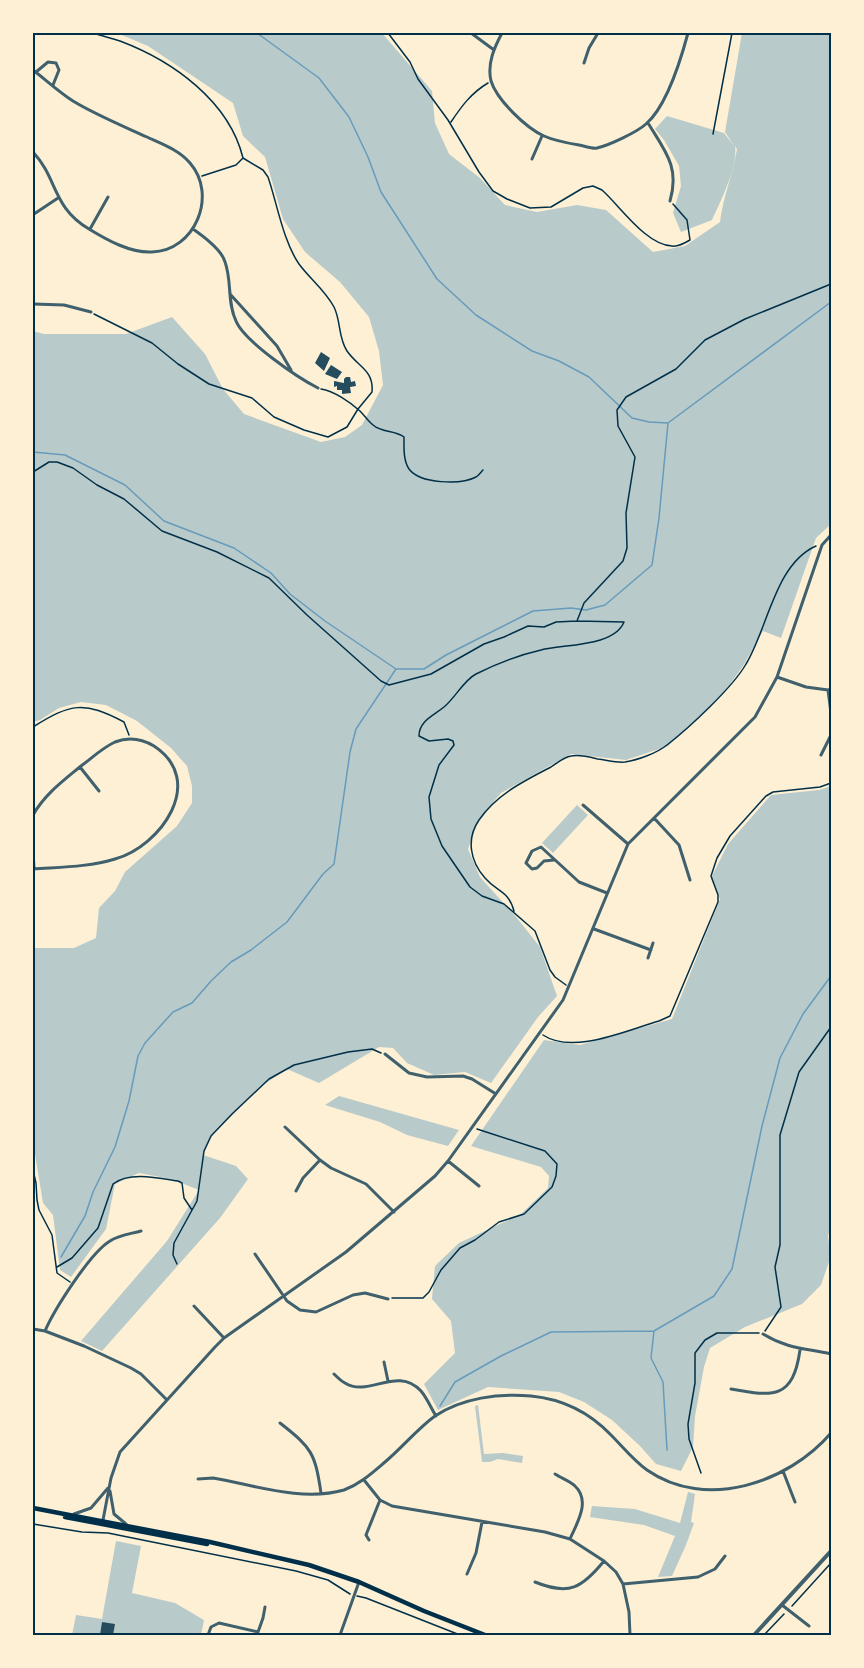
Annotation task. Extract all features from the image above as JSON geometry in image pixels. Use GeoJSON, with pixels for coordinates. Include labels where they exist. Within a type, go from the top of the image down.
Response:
{"type":"FeatureCollection","features":[{"type":"Feature","properties":{"kind":"main road"},"geometry":{"type":"LineString","coordinates":[[33,1509],[102,1523],[127,1525],[309,1565],[359,1582],[485,1635]]}},
{"type":"Feature","properties":{"kind":"main road"},"geometry":{"type":"LineString","coordinates":[[33,1509],[257,1552]]}},
{"type":"Feature","properties":{"kind":"street"},"geometry":{"type":"LineString","coordinates":[[471,33],[494,50]]}},
{"type":"Feature","properties":{"kind":"street"},"geometry":{"type":"LineString","coordinates":[[502,33],[490,63],[491,81],[500,98],[512,112],[542,136],[559,142],[597,148],[632,133],[648,123],[662,102],[678,66],[688,33]]}},
{"type":"Feature","properties":{"kind":"street"},"geometry":{"type":"LineString","coordinates":[[584,63],[589,48],[598,33]]}},
{"type":"Feature","properties":{"kind":"street"},"geometry":{"type":"LineString","coordinates":[[33,152],[45,169],[58,198],[76,220],[128,248],[155,252],[170,248],[193,229],[200,216],[202,191],[199,178],[188,161],[179,153],[72,100],[34,71],[48,62],[56,63],[59,70],[53,85]]}},
{"type":"Feature","properties":{"kind":"street"},"geometry":{"type":"LineString","coordinates":[[648,123],[674,168],[675,186],[670,201]]}},
{"type":"Feature","properties":{"kind":"street"},"geometry":{"type":"LineString","coordinates":[[532,159],[542,136]]}},
{"type":"Feature","properties":{"kind":"street"},"geometry":{"type":"LineString","coordinates":[[90,229],[108,197]]}},
{"type":"Feature","properties":{"kind":"street"},"geometry":{"type":"LineString","coordinates":[[34,214],[58,198]]}},
{"type":"Feature","properties":{"kind":"street"},"geometry":{"type":"LineString","coordinates":[[193,229],[207,240],[225,260],[236,322],[248,337],[292,372],[318,388]]}},
{"type":"Feature","properties":{"kind":"street"},"geometry":{"type":"LineString","coordinates":[[230,294],[277,346],[292,372]]}},
{"type":"Feature","properties":{"kind":"street"},"geometry":{"type":"LineString","coordinates":[[33,304],[64,305],[91,312]]}},
{"type":"Feature","properties":{"kind":"street"},"geometry":{"type":"LineString","coordinates":[[102,1523],[109,1486],[120,1452],[224,1338],[346,1252],[435,1176],[448,1161],[540,1033],[569,987],[628,844],[755,717],[777,677],[822,545],[831,535]]}},
{"type":"Feature","properties":{"kind":"street"},"geometry":{"type":"LineString","coordinates":[[777,677],[806,687],[829,690],[831,713]]}},
{"type":"Feature","properties":{"kind":"street"},"geometry":{"type":"LineString","coordinates":[[821,755],[831,735]]}},
{"type":"Feature","properties":{"kind":"street"},"geometry":{"type":"LineString","coordinates":[[33,815],[50,792],[103,749],[116,742],[130,739],[146,741],[166,754],[175,769],[178,784],[177,801],[165,822],[143,844],[126,855],[115,860],[92,864],[34,869],[33,850]]}},
{"type":"Feature","properties":{"kind":"street"},"geometry":{"type":"LineString","coordinates":[[80,767],[99,791]]}},
{"type":"Feature","properties":{"kind":"street"},"geometry":{"type":"LineString","coordinates":[[584,805],[628,844]]}},
{"type":"Feature","properties":{"kind":"street"},"geometry":{"type":"LineString","coordinates":[[654,818],[679,845],[690,880]]}},
{"type":"Feature","properties":{"kind":"street"},"geometry":{"type":"LineString","coordinates":[[554,860],[544,861],[537,868],[532,868],[526,863],[532,851],[538,847],[544,849],[579,882],[607,893]]}},
{"type":"Feature","properties":{"kind":"street"},"geometry":{"type":"LineString","coordinates":[[594,929],[651,950]]}},
{"type":"Feature","properties":{"kind":"street"},"geometry":{"type":"LineString","coordinates":[[648,958],[653,943]]}},
{"type":"Feature","properties":{"kind":"street"},"geometry":{"type":"LineString","coordinates":[[385,1054],[409,1073],[427,1077],[463,1076],[496,1094]]}},
{"type":"Feature","properties":{"kind":"street"},"geometry":{"type":"LineString","coordinates":[[285,1128],[331,1168],[366,1184],[394,1212]]}},
{"type":"Feature","properties":{"kind":"street"},"geometry":{"type":"LineString","coordinates":[[296,1191],[303,1178],[320,1160]]}},
{"type":"Feature","properties":{"kind":"street"},"geometry":{"type":"LineString","coordinates":[[448,1161],[479,1186]]}},
{"type":"Feature","properties":{"kind":"street"},"geometry":{"type":"LineString","coordinates":[[45,1331],[52,1314],[103,1246],[114,1239],[141,1231]]}},
{"type":"Feature","properties":{"kind":"street"},"geometry":{"type":"LineString","coordinates":[[255,1254],[287,1301],[300,1310],[316,1312],[353,1295],[365,1293],[388,1299]]}},
{"type":"Feature","properties":{"kind":"street"},"geometry":{"type":"LineString","coordinates":[[194,1306],[224,1338]]}},
{"type":"Feature","properties":{"kind":"street"},"geometry":{"type":"LineString","coordinates":[[33,1329],[45,1331],[131,1368],[141,1374],[168,1400]]}},
{"type":"Feature","properties":{"kind":"street"},"geometry":{"type":"LineString","coordinates":[[763,1334],[780,1344],[800,1350],[831,1354]]}},
{"type":"Feature","properties":{"kind":"street"},"geometry":{"type":"LineString","coordinates":[[731,1389],[758,1394],[774,1393],[789,1386],[797,1369],[800,1350]]}},
{"type":"Feature","properties":{"kind":"street"},"geometry":{"type":"LineString","coordinates":[[384,1362],[388,1381]]}},
{"type":"Feature","properties":{"kind":"street"},"geometry":{"type":"LineString","coordinates":[[334,1374],[346,1384],[360,1388],[388,1381],[413,1384],[422,1392],[435,1416]]}},
{"type":"Feature","properties":{"kind":"street"},"geometry":{"type":"LineString","coordinates":[[198,1479],[213,1478],[306,1494],[343,1490],[364,1480],[435,1416],[456,1405],[495,1396],[532,1396],[562,1402],[593,1417],[628,1454],[648,1470],[691,1488],[732,1489],[749,1486],[783,1471],[817,1449],[831,1433]]}},
{"type":"Feature","properties":{"kind":"street"},"geometry":{"type":"LineString","coordinates":[[280,1423],[303,1441],[312,1453],[318,1468],[321,1493]]}},
{"type":"Feature","properties":{"kind":"street"},"geometry":{"type":"LineString","coordinates":[[783,1471],[795,1502]]}},
{"type":"Feature","properties":{"kind":"street"},"geometry":{"type":"LineString","coordinates":[[555,1474],[575,1486],[584,1505],[570,1539]]}},
{"type":"Feature","properties":{"kind":"street"},"geometry":{"type":"LineString","coordinates":[[364,1480],[380,1500],[404,1508],[545,1532],[570,1539],[604,1561],[616,1572],[623,1584],[629,1612],[630,1635]]}},
{"type":"Feature","properties":{"kind":"street"},"geometry":{"type":"LineString","coordinates":[[69,1515],[91,1508],[109,1486]]}},
{"type":"Feature","properties":{"kind":"street"},"geometry":{"type":"LineString","coordinates":[[109,1486],[114,1514],[127,1525]]}},
{"type":"Feature","properties":{"kind":"street"},"geometry":{"type":"LineString","coordinates":[[369,1540],[366,1535],[380,1500]]}},
{"type":"Feature","properties":{"kind":"street"},"geometry":{"type":"LineString","coordinates":[[467,1574],[476,1553],[482,1522]]}},
{"type":"Feature","properties":{"kind":"street"},"geometry":{"type":"LineString","coordinates":[[754,1635],[831,1551]]}},
{"type":"Feature","properties":{"kind":"street"},"geometry":{"type":"LineString","coordinates":[[623,1584],[698,1578],[715,1569],[725,1556]]}},
{"type":"Feature","properties":{"kind":"street"},"geometry":{"type":"LineString","coordinates":[[536,1582],[550,1588],[566,1590],[580,1585],[604,1561]]}},
{"type":"Feature","properties":{"kind":"street"},"geometry":{"type":"LineString","coordinates":[[340,1635],[359,1582]]}},
{"type":"Feature","properties":{"kind":"street"},"geometry":{"type":"LineString","coordinates":[[782,1605],[809,1626]]}},
{"type":"Feature","properties":{"kind":"street"},"geometry":{"type":"LineString","coordinates":[[208,1635],[211,1627],[219,1623],[258,1632],[264,1606]]}},
{"type":"Feature","properties":{"kind":"path"},"geometry":{"type":"LineString","coordinates":[[91,312],[152,343],[178,364],[209,384],[252,398],[274,417],[328,437],[347,427],[372,392],[372,378],[346,349],[341,338],[334,307],[319,284],[299,263],[287,237],[268,177],[263,170],[243,158],[239,144],[213,101],[167,65],[120,41],[93,33]]}},
{"type":"Feature","properties":{"kind":"path"},"geometry":{"type":"LineString","coordinates":[[388,33],[450,123],[479,172],[493,191],[507,200],[530,208],[551,207],[583,188],[593,186],[602,190],[644,232],[656,241],[673,246],[690,240],[687,220],[670,201]]}},
{"type":"Feature","properties":{"kind":"path"},"geometry":{"type":"LineString","coordinates":[[713,134],[732,33]]}},
{"type":"Feature","properties":{"kind":"path"},"geometry":{"type":"LineString","coordinates":[[450,123],[476,90],[491,81]]}},
{"type":"Feature","properties":{"kind":"path"},"geometry":{"type":"LineString","coordinates":[[199,178],[236,165],[243,158]]}},
{"type":"Feature","properties":{"kind":"path"},"geometry":{"type":"LineString","coordinates":[[577,621],[583,606],[624,561],[627,548],[626,513],[635,457],[618,426],[618,409],[626,397],[676,369],[705,340],[745,319],[831,284]]}},
{"type":"Feature","properties":{"kind":"path"},"geometry":{"type":"LineString","coordinates":[[318,388],[328,390],[358,409],[373,426],[386,431],[398,432],[404,437],[405,459],[410,471],[428,480],[445,483],[469,479],[476,477],[483,470]]}},
{"type":"Feature","properties":{"kind":"path"},"geometry":{"type":"LineString","coordinates":[[33,472],[49,462],[57,462],[73,468],[124,499],[162,531],[217,552],[269,578],[307,615],[388,684],[431,674],[484,644],[504,638],[528,626],[544,627],[556,622],[577,621],[624,622],[622,629],[610,636],[578,646],[541,650],[473,675],[450,702],[423,722],[419,729],[418,736],[429,741],[448,739],[453,741],[454,745],[439,765],[429,797],[431,819],[442,846],[470,887],[482,896],[504,904],[535,931],[550,970],[555,977],[569,987]]}},
{"type":"Feature","properties":{"kind":"path"},"geometry":{"type":"LineString","coordinates":[[514,912],[510,899],[485,878],[476,865],[470,849],[472,834],[479,820],[502,795],[566,758],[579,756],[624,762],[655,752],[668,745],[717,699],[746,666],[786,573],[807,550],[822,545]]}},
{"type":"Feature","properties":{"kind":"path"},"geometry":{"type":"LineString","coordinates":[[33,727],[65,709],[80,706],[106,713],[124,722],[130,739]]}},
{"type":"Feature","properties":{"kind":"path"},"geometry":{"type":"LineString","coordinates":[[540,1033],[555,1041],[578,1044],[670,1016],[718,902],[718,895],[711,876],[717,858],[730,836],[770,793],[820,787],[831,783]]}},
{"type":"Feature","properties":{"kind":"path"},"geometry":{"type":"LineString","coordinates":[[701,1473],[689,1439],[688,1424],[695,1383],[695,1353],[705,1340],[717,1333],[763,1334],[781,1307],[775,1268],[780,1245],[780,1135],[799,1072],[831,1027]]}},
{"type":"Feature","properties":{"kind":"path"},"geometry":{"type":"LineString","coordinates":[[177,1264],[173,1255],[174,1244],[200,1189],[204,1151],[211,1136],[269,1080],[294,1065],[317,1058],[372,1049],[385,1054]]}},
{"type":"Feature","properties":{"kind":"path"},"geometry":{"type":"LineString","coordinates":[[388,1299],[423,1298],[429,1292],[441,1269],[460,1248],[499,1222],[524,1214],[552,1187],[557,1164],[545,1151],[472,1127]]}},
{"type":"Feature","properties":{"kind":"path"},"geometry":{"type":"LineString","coordinates":[[33,1170],[39,1210],[52,1235],[57,1273],[73,1284]]}},
{"type":"Feature","properties":{"kind":"path"},"geometry":{"type":"LineString","coordinates":[[57,1267],[72,1258],[98,1228],[113,1184],[118,1180],[154,1178],[178,1181],[182,1183],[184,1198],[192,1210]]}},
{"type":"Feature","properties":{"kind":"path"},"geometry":{"type":"LineString","coordinates":[[33,1524],[82,1532],[108,1533],[296,1571],[328,1580],[353,1596],[366,1598],[460,1635]]}},
{"type":"Feature","properties":{"kind":"path"},"geometry":{"type":"LineString","coordinates":[[764,1635],[831,1563]]}},
{"type":"Feature","properties":{"kind":"shaded area"},"geometry":{"type":"Polygon","coordinates":[[[117,33],[382,33],[432,91],[435,123],[449,154],[480,178],[505,205],[537,212],[577,205],[606,210],[653,252],[685,246],[720,222],[734,164],[712,220],[681,232],[673,213],[681,186],[679,166],[655,129],[667,116],[724,133],[734,146],[725,132],[742,33],[831,33],[831,524],[816,538],[781,638],[763,631],[743,666],[722,695],[668,746],[626,760],[571,754],[501,793],[478,820],[468,849],[480,877],[540,947],[557,996],[538,1017],[491,1083],[465,1072],[434,1075],[407,1063],[393,1048],[379,1047],[319,1083],[287,1069],[263,1085],[213,1134],[203,1155],[236,1166],[248,1179],[220,1218],[102,1351],[81,1341],[167,1241],[199,1190],[171,1179],[139,1173],[115,1184],[106,1229],[71,1277],[60,1270],[53,1215],[43,1203],[33,1142],[33,948],[74,948],[96,938],[99,908],[115,891],[125,872],[177,826],[192,803],[192,786],[187,766],[171,748],[137,721],[106,705],[81,702],[59,708],[33,722],[33,331],[44,334],[126,334],[172,317],[205,354],[223,389],[244,414],[321,442],[345,437],[362,425],[383,385],[379,351],[369,317],[340,282],[305,252],[283,219],[265,157],[243,136],[233,103],[148,46],[117,33]]]}},
{"type":"Feature","properties":{"kind":"shaded area"},"geometry":{"type":"Polygon","coordinates":[[[831,786],[831,1226],[828,1236],[831,1256],[821,1285],[802,1304],[745,1327],[710,1348],[695,1416],[693,1447],[681,1471],[656,1464],[612,1420],[584,1402],[559,1392],[488,1387],[438,1410],[424,1384],[455,1353],[451,1321],[432,1299],[435,1266],[459,1243],[521,1214],[548,1188],[549,1176],[541,1167],[471,1146],[544,1040],[580,1045],[672,1019],[720,899],[711,878],[728,844],[771,795],[819,790],[831,786]]]}},
{"type":"Feature","properties":{"kind":"shaded area"},"geometry":{"type":"Polygon","coordinates":[[[577,805],[588,815],[553,853],[542,843],[577,805]]]}},
{"type":"Feature","properties":{"kind":"shaded area"},"geometry":{"type":"Polygon","coordinates":[[[339,1096],[459,1130],[448,1146],[407,1135],[380,1122],[325,1105],[339,1096]]]}},
{"type":"Feature","properties":{"kind":"shaded area"},"geometry":{"type":"Polygon","coordinates":[[[478,1405],[484,1454],[503,1453],[523,1456],[522,1463],[498,1459],[482,1462],[475,1406],[478,1405]]]}},
{"type":"Feature","properties":{"kind":"shaded area"},"geometry":{"type":"Polygon","coordinates":[[[688,1492],[695,1494],[691,1522],[694,1523],[672,1576],[658,1577],[675,1536],[644,1525],[590,1517],[592,1506],[635,1509],[680,1523],[688,1492]]]}},
{"type":"Feature","properties":{"kind":"shaded area"},"geometry":{"type":"Polygon","coordinates":[[[116,1541],[141,1546],[132,1593],[175,1603],[204,1620],[201,1635],[72,1635],[76,1615],[102,1619],[116,1541]]]}},
{"type":"Feature","properties":{"kind":"building"},"geometry":{"type":"Polygon","coordinates":[[[321,352],[330,358],[324,371],[315,363],[321,352]]]}},
{"type":"Feature","properties":{"kind":"building"},"geometry":{"type":"Polygon","coordinates":[[[331,365],[342,372],[337,379],[325,374],[331,365]]]}},
{"type":"Feature","properties":{"kind":"building"},"geometry":{"type":"Polygon","coordinates":[[[346,377],[350,377],[351,382],[355,381],[356,386],[350,387],[351,393],[342,394],[342,390],[337,390],[337,386],[334,387],[334,381],[344,383],[346,377]]]}},
{"type":"Feature","properties":{"kind":"building"},"geometry":{"type":"Polygon","coordinates":[[[102,1622],[115,1624],[113,1635],[100,1635],[102,1622]]]}},
{"type":"Feature","properties":{"kind":"waterway"},"geometry":{"type":"LineString","coordinates":[[257,33],[319,78],[349,117],[381,192],[437,279],[476,315],[532,351],[559,361],[589,377],[632,418],[668,423]]}},
{"type":"Feature","properties":{"kind":"waterway"},"geometry":{"type":"LineString","coordinates":[[33,452],[65,455],[125,485],[164,521],[234,548],[271,573],[290,594],[325,621],[396,669],[424,669],[446,655],[533,611],[571,608],[586,610],[605,605],[652,565],[668,423],[831,302]]}},
{"type":"Feature","properties":{"kind":"waterway"},"geometry":{"type":"LineString","coordinates":[[61,1257],[85,1216],[93,1192],[115,1147],[129,1101],[138,1056],[145,1043],[173,1012],[192,1003],[231,962],[251,950],[287,922],[323,874],[334,864],[350,752],[356,729],[396,669]]}},
{"type":"Feature","properties":{"kind":"waterway"},"geometry":{"type":"LineString","coordinates":[[440,1406],[455,1382],[501,1356],[551,1332],[654,1331],[714,1296],[732,1269],[762,1126],[780,1058],[803,1014],[831,976]]}},
{"type":"Feature","properties":{"kind":"waterway"},"geometry":{"type":"LineString","coordinates":[[654,1331],[651,1358],[663,1382],[667,1450]]}}]}
